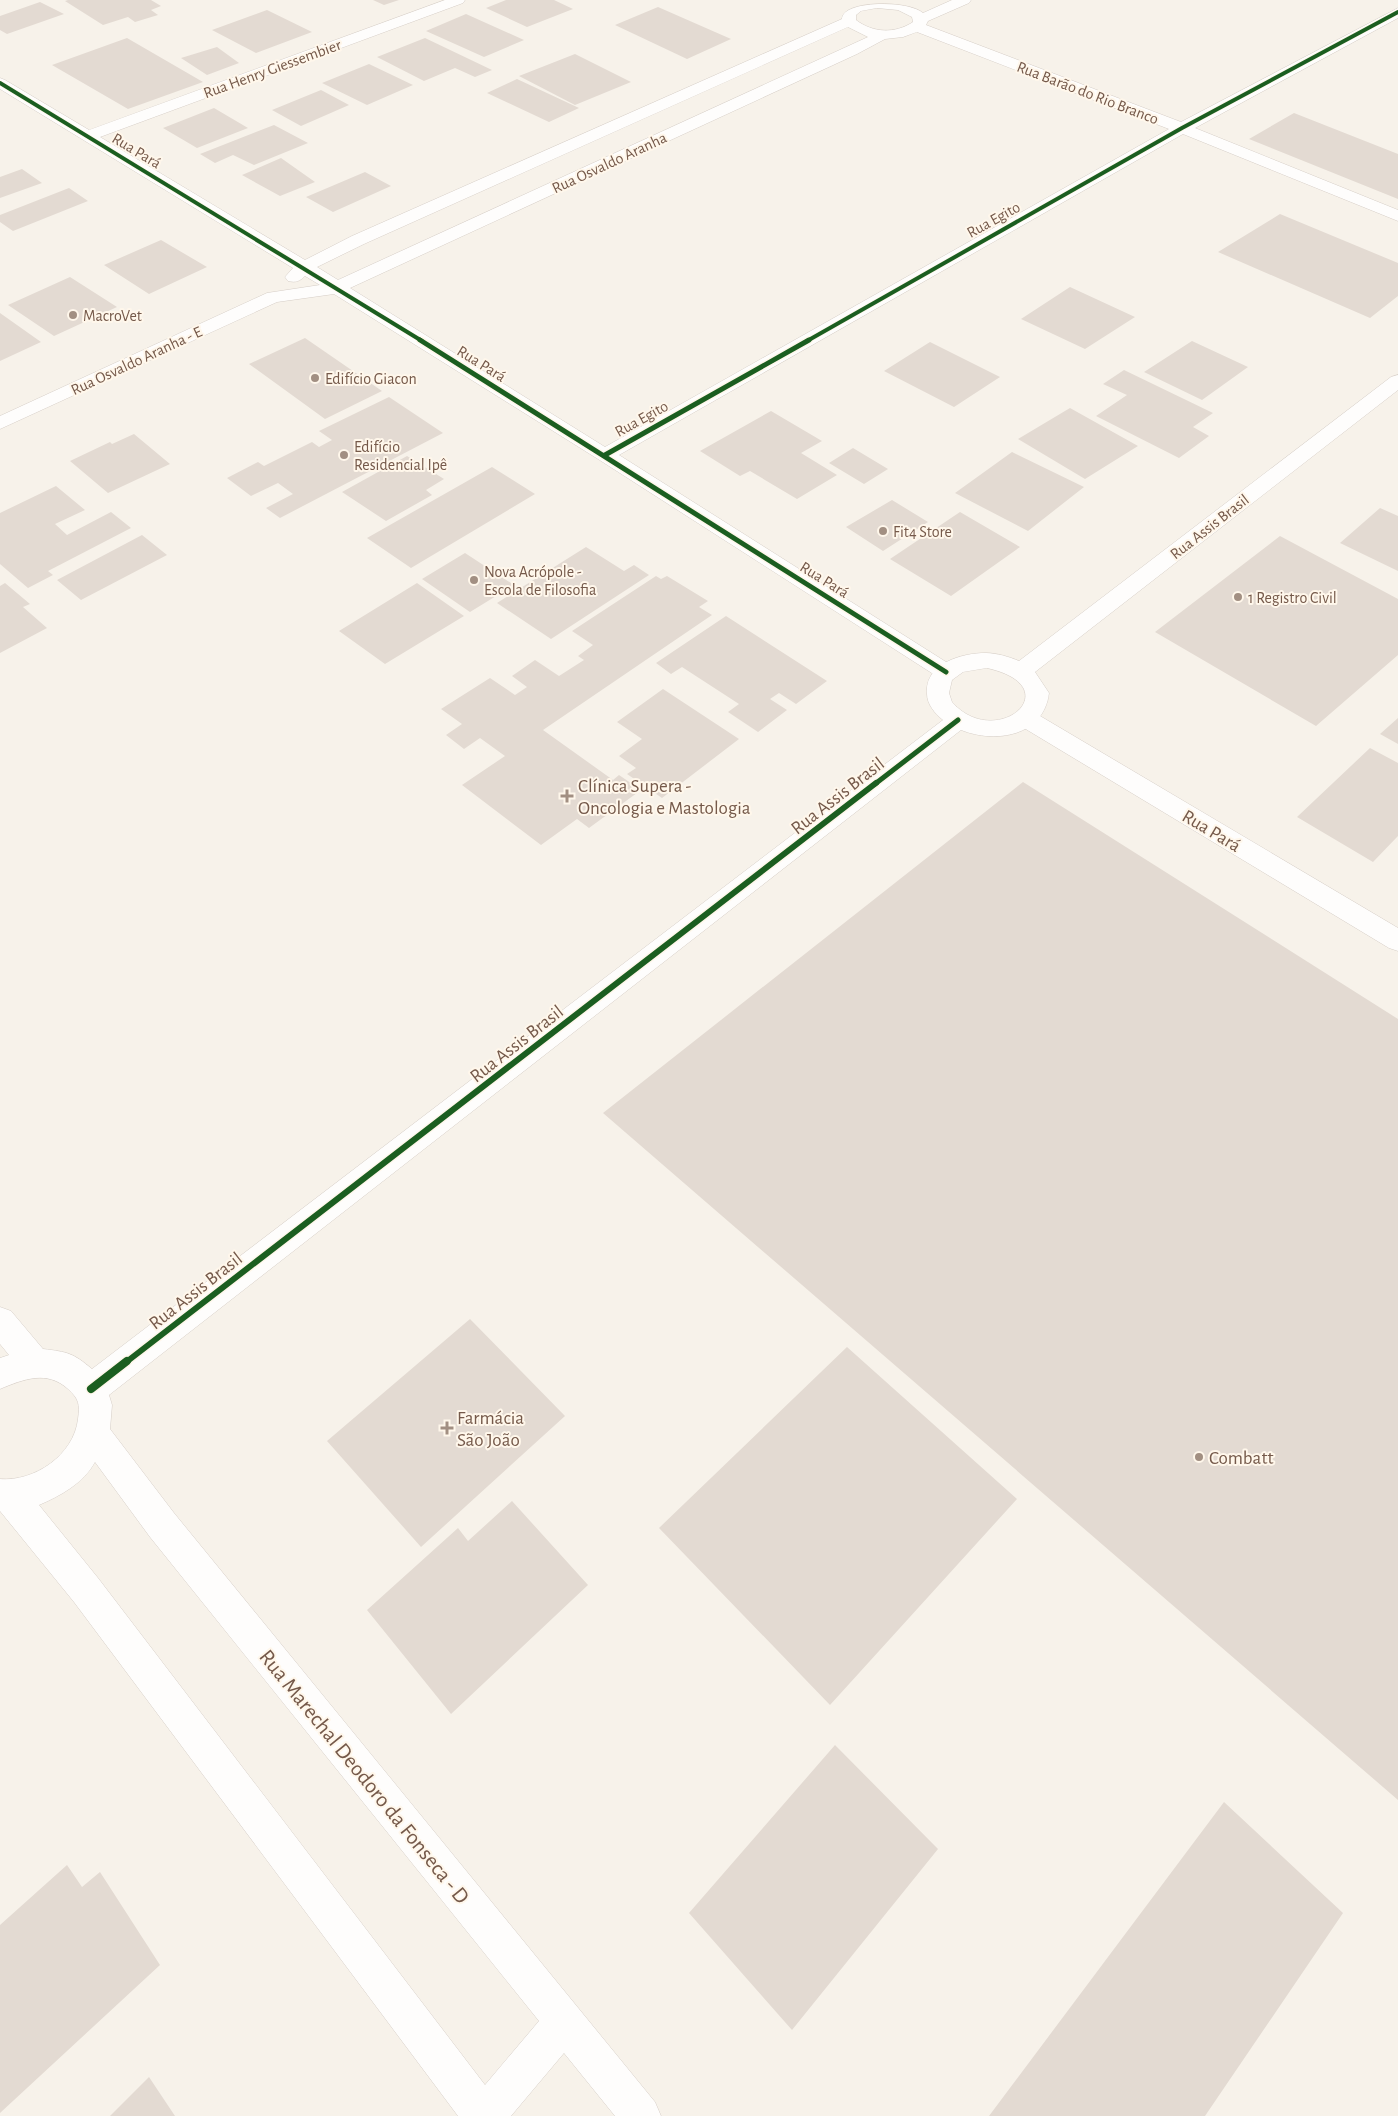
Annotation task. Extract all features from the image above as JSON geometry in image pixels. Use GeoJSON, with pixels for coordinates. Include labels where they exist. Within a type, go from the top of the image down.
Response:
{"type":"FeatureCollection","features":[{"type":"Feature","properties":{"kind":"street","name":"Rua Henry Giessembier"},"geometry":{"type":"LineString","coordinates":[[87,136],[458,0]]}},
{"type":"Feature","properties":{"kind":"street"},"geometry":{"type":"LineString","coordinates":[[849,11],[855,27],[882,35],[906,32],[919,23],[964,0]]}},
{"type":"Feature","properties":{"kind":"street","name":"Rua Barão do Rio Branco"},"geometry":{"type":"LineString","coordinates":[[893,2],[916,12],[919,23],[1398,216]]}},
{"type":"Feature","properties":{"kind":"street","name":"Rua Osvaldo Aranha"},"geometry":{"type":"LineString","coordinates":[[304,267],[358,240],[602,132],[740,68],[849,11],[893,2]]}},
{"type":"Feature","properties":{"kind":"street","name":"Rua Egito"},"geometry":{"type":"LineString","coordinates":[[605,455],[1182,128],[1398,12]]}},
{"type":"Feature","properties":{"kind":"street","name":"Rua Osvaldo Aranha"},"geometry":{"type":"LineString","coordinates":[[336,288],[882,35]]}},
{"type":"Feature","properties":{"kind":"street"},"geometry":{"type":"LineString","coordinates":[[740,68],[776,85]]}},
{"type":"Feature","properties":{"kind":"street","name":"Rua Pará"},"geometry":{"type":"LineString","coordinates":[[0,83],[304,267],[605,455],[946,672]]}},
{"type":"Feature","properties":{"kind":"street"},"geometry":{"type":"LineString","coordinates":[[602,132],[636,150]]}},
{"type":"Feature","properties":{"kind":"street"},"geometry":{"type":"LineString","coordinates":[[459,194],[495,214]]}},
{"type":"Feature","properties":{"kind":"street","name":"Rua Osvaldo Aranha - E"},"geometry":{"type":"LineString","coordinates":[[273,297],[304,267]]}},
{"type":"Feature","properties":{"kind":"street","name":"Rua Osvaldo Aranha - E"},"geometry":{"type":"LineString","coordinates":[[0,423],[273,297],[336,288]]}},
{"type":"Feature","properties":{"kind":"street","name":"Rua Assis Brasil"},"geometry":{"type":"LineString","coordinates":[[1020,672],[1398,380]]}},
{"type":"Feature","properties":{"kind":"street"},"geometry":{"type":"LineString","coordinates":[[988,660],[1009,665],[1020,672],[1027,676],[1037,690],[1037,706],[1027,719],[1009,728],[987,729],[964,724],[947,712],[937,698],[938,682],[946,672],[966,662],[988,660]]}},
{"type":"Feature","properties":{"kind":"street","name":"Rua Pará"},"geometry":{"type":"LineString","coordinates":[[1027,719],[1398,941]]}},
{"type":"Feature","properties":{"kind":"street","name":"Rua Assis Brasil"},"geometry":{"type":"LineString","coordinates":[[91,1389],[958,720]]}},
{"type":"Feature","properties":{"kind":"street"},"geometry":{"type":"LineString","coordinates":[[0,1320],[35,1363]]}},
{"type":"Feature","properties":{"kind":"street"},"geometry":{"type":"LineString","coordinates":[[0,1374],[4,1371],[35,1363],[65,1366],[91,1389],[96,1405],[94,1433],[80,1457],[61,1476],[36,1490],[3,1495]]}},
{"type":"Feature","properties":{"kind":"street","name":"Rua Marechal Deodoro da Fonseca - D"},"geometry":{"type":"LineString","coordinates":[[94,1433],[162,1525],[641,2116]]}},
{"type":"Feature","properties":{"kind":"street"},"geometry":{"type":"LineString","coordinates":[[3,1495],[98,1606],[484,2116],[564,2022]]}},
{"type":"Feature","properties":{"kind":"building"},"geometry":{"type":"Polygon","coordinates":[[[151,0],[161,6],[151,10],[158,15],[135,22],[128,17],[103,25],[65,1],[151,0]]]}},
{"type":"Feature","properties":{"kind":"building"},"geometry":{"type":"Polygon","coordinates":[[[373,0],[399,0],[384,5],[373,0]]]}},
{"type":"Feature","properties":{"kind":"building"},"geometry":{"type":"Polygon","coordinates":[[[506,0],[554,0],[573,9],[527,27],[486,8],[506,0]]]}},
{"type":"Feature","properties":{"kind":"building"},"geometry":{"type":"Polygon","coordinates":[[[40,2],[64,14],[7,34],[0,30],[0,16],[40,2]]]}},
{"type":"Feature","properties":{"kind":"building"},"geometry":{"type":"Polygon","coordinates":[[[658,7],[731,39],[687,59],[615,25],[658,7]]]}},
{"type":"Feature","properties":{"kind":"building"},"geometry":{"type":"Polygon","coordinates":[[[267,10],[312,32],[256,53],[212,30],[267,10]]]}},
{"type":"Feature","properties":{"kind":"building"},"geometry":{"type":"Polygon","coordinates":[[[466,14],[524,40],[484,57],[426,31],[466,14]]]}},
{"type":"Feature","properties":{"kind":"building"},"geometry":{"type":"Polygon","coordinates":[[[127,38],[203,82],[128,109],[52,65],[127,38]]]}},
{"type":"Feature","properties":{"kind":"building"},"geometry":{"type":"Polygon","coordinates":[[[425,38],[492,70],[475,77],[455,68],[424,81],[377,57],[425,38]]]}},
{"type":"Feature","properties":{"kind":"building"},"geometry":{"type":"Polygon","coordinates":[[[217,47],[239,63],[207,75],[181,58],[217,47]]]}},
{"type":"Feature","properties":{"kind":"building"},"geometry":{"type":"Polygon","coordinates":[[[575,54],[631,82],[575,105],[519,76],[575,54]]]}},
{"type":"Feature","properties":{"kind":"building"},"geometry":{"type":"Polygon","coordinates":[[[369,64],[413,85],[367,105],[322,83],[369,64]]]}},
{"type":"Feature","properties":{"kind":"building"},"geometry":{"type":"Polygon","coordinates":[[[517,79],[579,108],[549,122],[487,93],[517,79]]]}},
{"type":"Feature","properties":{"kind":"building"},"geometry":{"type":"Polygon","coordinates":[[[321,90],[349,105],[301,126],[272,110],[321,90]]]}},
{"type":"Feature","properties":{"kind":"building"},"geometry":{"type":"Polygon","coordinates":[[[214,108],[248,128],[197,148],[163,128],[214,108]]]}},
{"type":"Feature","properties":{"kind":"building"},"geometry":{"type":"Polygon","coordinates":[[[1294,113],[1398,154],[1398,199],[1249,139],[1294,113]]]}},
{"type":"Feature","properties":{"kind":"building"},"geometry":{"type":"Polygon","coordinates":[[[274,125],[308,143],[254,165],[233,155],[215,163],[200,154],[274,125]]]}},
{"type":"Feature","properties":{"kind":"building"},"geometry":{"type":"Polygon","coordinates":[[[281,158],[315,182],[280,196],[242,175],[281,158]]]}},
{"type":"Feature","properties":{"kind":"building"},"geometry":{"type":"Polygon","coordinates":[[[22,169],[42,183],[0,198],[0,177],[22,169]]]}},
{"type":"Feature","properties":{"kind":"building"},"geometry":{"type":"Polygon","coordinates":[[[365,172],[391,186],[333,212],[306,197],[365,172]]]}},
{"type":"Feature","properties":{"kind":"building"},"geometry":{"type":"Polygon","coordinates":[[[69,188],[88,201],[13,231],[0,222],[0,215],[69,188]]]}},
{"type":"Feature","properties":{"kind":"building"},"geometry":{"type":"Polygon","coordinates":[[[1280,214],[1398,263],[1398,296],[1370,318],[1218,252],[1280,214]]]}},
{"type":"Feature","properties":{"kind":"building"},"geometry":{"type":"Polygon","coordinates":[[[161,240],[207,267],[149,294],[104,265],[161,240]]]}},
{"type":"Feature","properties":{"kind":"building"},"geometry":{"type":"Polygon","coordinates":[[[70,277],[117,307],[54,336],[8,305],[70,277]]]}},
{"type":"Feature","properties":{"kind":"building"},"geometry":{"type":"Polygon","coordinates":[[[1070,287],[1135,317],[1085,349],[1021,319],[1070,287]]]}},
{"type":"Feature","properties":{"kind":"building"},"geometry":{"type":"Polygon","coordinates":[[[0,313],[41,342],[0,361],[0,313]]]}},
{"type":"Feature","properties":{"kind":"building","name":"Edifício Giacon"},"geometry":{"type":"Polygon","coordinates":[[[305,338],[382,391],[325,419],[249,364],[305,338]]]}},
{"type":"Feature","properties":{"kind":"building"},"geometry":{"type":"Polygon","coordinates":[[[1192,341],[1248,367],[1202,400],[1144,372],[1192,341]]]}},
{"type":"Feature","properties":{"kind":"building"},"geometry":{"type":"Polygon","coordinates":[[[930,342],[1000,377],[954,407],[884,371],[930,342]]]}},
{"type":"Feature","properties":{"kind":"building"},"geometry":{"type":"Polygon","coordinates":[[[1124,370],[1213,413],[1193,427],[1209,436],[1179,458],[1096,416],[1127,395],[1103,384],[1124,370]]]}},
{"type":"Feature","properties":{"kind":"building","name":"Edifício Residencial Ipê"},"geometry":{"type":"Polygon","coordinates":[[[389,397],[443,433],[280,518],[266,508],[293,494],[278,483],[251,496],[227,478],[258,462],[264,466],[312,442],[319,447],[332,440],[319,431],[389,397]]]}},
{"type":"Feature","properties":{"kind":"building"},"geometry":{"type":"Polygon","coordinates":[[[1070,408],[1138,446],[1085,479],[1018,439],[1070,408]]]}},
{"type":"Feature","properties":{"kind":"building"},"geometry":{"type":"Polygon","coordinates":[[[771,411],[822,441],[801,453],[837,475],[797,499],[750,471],[740,476],[700,451],[771,411]]]}},
{"type":"Feature","properties":{"kind":"building"},"geometry":{"type":"Polygon","coordinates":[[[134,434],[170,464],[108,493],[70,461],[110,442],[112,444],[134,434]]]}},
{"type":"Feature","properties":{"kind":"building"},"geometry":{"type":"Polygon","coordinates":[[[853,448],[888,469],[864,484],[829,463],[853,448]]]}},
{"type":"Feature","properties":{"kind":"building"},"geometry":{"type":"Polygon","coordinates":[[[1012,452],[1084,487],[1028,531],[955,493],[1012,452]]]}},
{"type":"Feature","properties":{"kind":"building"},"geometry":{"type":"Polygon","coordinates":[[[407,456],[444,479],[426,490],[432,495],[386,521],[342,492],[407,456]]]}},
{"type":"Feature","properties":{"kind":"building"},"geometry":{"type":"Polygon","coordinates":[[[492,467],[535,494],[411,568],[367,538],[492,467]]]}},
{"type":"Feature","properties":{"kind":"building"},"geometry":{"type":"Polygon","coordinates":[[[56,486],[85,510],[55,524],[67,535],[111,512],[131,528],[48,571],[53,575],[28,588],[0,564],[0,513],[56,486]]]}},
{"type":"Feature","properties":{"kind":"building"},"geometry":{"type":"Polygon","coordinates":[[[892,500],[928,522],[883,551],[846,527],[892,500]]]}},
{"type":"Feature","properties":{"kind":"building"},"geometry":{"type":"Polygon","coordinates":[[[1380,508],[1398,516],[1398,571],[1340,543],[1380,508]]]}},
{"type":"Feature","properties":{"kind":"building"},"geometry":{"type":"Polygon","coordinates":[[[960,512],[1020,547],[951,596],[890,559],[960,512]]]}},
{"type":"Feature","properties":{"kind":"building"},"geometry":{"type":"Polygon","coordinates":[[[142,535],[167,555],[81,600],[57,580],[142,535]]]}},
{"type":"Feature","properties":{"kind":"building"},"geometry":{"type":"Polygon","coordinates":[[[1280,536],[1398,599],[1398,655],[1316,726],[1155,632],[1280,536]]]}},
{"type":"Feature","properties":{"kind":"building"},"geometry":{"type":"Polygon","coordinates":[[[586,547],[624,571],[634,565],[649,575],[551,639],[497,603],[586,547]]]}},
{"type":"Feature","properties":{"kind":"building"},"geometry":{"type":"Polygon","coordinates":[[[465,553],[514,585],[470,612],[422,579],[465,553]]]}},
{"type":"Feature","properties":{"kind":"building"},"geometry":{"type":"Polygon","coordinates":[[[656,576],[661,579],[667,576],[708,601],[699,607],[712,615],[543,730],[613,780],[619,775],[641,790],[589,828],[577,819],[541,845],[462,785],[505,756],[480,738],[464,749],[446,735],[462,724],[441,709],[490,678],[515,695],[527,687],[512,676],[535,660],[559,676],[584,660],[578,656],[593,645],[572,631],[656,576]]]}},
{"type":"Feature","properties":{"kind":"building"},"geometry":{"type":"Polygon","coordinates":[[[5,583],[30,604],[23,607],[47,628],[0,653],[0,586],[5,583]]]}},
{"type":"Feature","properties":{"kind":"building"},"geometry":{"type":"Polygon","coordinates":[[[417,583],[464,616],[385,664],[339,631],[417,583]]]}},
{"type":"Feature","properties":{"kind":"building"},"geometry":{"type":"Polygon","coordinates":[[[726,616],[827,681],[796,704],[779,693],[770,699],[787,710],[758,732],[728,712],[739,704],[682,667],[671,674],[656,663],[726,616]]]}},
{"type":"Feature","properties":{"kind":"building"},"geometry":{"type":"Polygon","coordinates":[[[663,689],[739,739],[662,798],[627,774],[636,768],[619,756],[642,739],[617,722],[663,689]]]}},
{"type":"Feature","properties":{"kind":"building"},"geometry":{"type":"Polygon","coordinates":[[[1398,718],[1398,744],[1380,734],[1398,718]]]}},
{"type":"Feature","properties":{"kind":"building"},"geometry":{"type":"Polygon","coordinates":[[[1370,748],[1398,763],[1398,836],[1373,862],[1297,817],[1370,748]]]}},
{"type":"Feature","properties":{"kind":"building","name":"Combatt"},"geometry":{"type":"Polygon","coordinates":[[[1023,782],[1398,1019],[1398,1800],[603,1113],[1023,782]]]}},
{"type":"Feature","properties":{"kind":"building","name":"Farmácia São João"},"geometry":{"type":"Polygon","coordinates":[[[470,1319],[565,1416],[421,1547],[327,1441],[470,1319]]]}},
{"type":"Feature","properties":{"kind":"building"},"geometry":{"type":"Polygon","coordinates":[[[847,1347],[1017,1499],[830,1705],[659,1528],[847,1347]]]}},
{"type":"Feature","properties":{"kind":"building"},"geometry":{"type":"Polygon","coordinates":[[[512,1501],[588,1585],[451,1714],[367,1610],[458,1528],[468,1541],[512,1501]]]}},
{"type":"Feature","properties":{"kind":"building"},"geometry":{"type":"Polygon","coordinates":[[[835,1745],[938,1849],[792,2030],[689,1913],[835,1745]]]}},
{"type":"Feature","properties":{"kind":"building"},"geometry":{"type":"Polygon","coordinates":[[[1224,1802],[1343,1913],[1205,2116],[989,2116],[1224,1802]]]}},
{"type":"Feature","properties":{"kind":"building"},"geometry":{"type":"Polygon","coordinates":[[[67,1865],[82,1887],[100,1872],[160,1965],[0,2113],[0,1925],[67,1865]]]}},
{"type":"Feature","properties":{"kind":"building"},"geometry":{"type":"Polygon","coordinates":[[[149,2077],[175,2116],[110,2116],[149,2077]]]}},
{"type":"Feature","properties":{"kind":"cycle path"},"geometry":{"type":"LineString","coordinates":[[605,455],[1182,128],[1398,12]]}},
{"type":"Feature","properties":{"kind":"cycle path"},"geometry":{"type":"LineString","coordinates":[[0,83],[304,267],[605,455],[946,672]]}},
{"type":"Feature","properties":{"kind":"cycle path"},"geometry":{"type":"LineString","coordinates":[[91,1389],[958,720]]}},
{"type":"Feature","properties":{"kind":"place","name":"MacroVet"},"geometry":{"type":"Point","coordinates":[73,315]}},
{"type":"Feature","properties":{"kind":"place","name":"Edifício Giacon"},"geometry":{"type":"Point","coordinates":[315,378]}},
{"type":"Feature","properties":{"kind":"place","name":"Edifício Residencial Ipê"},"geometry":{"type":"Point","coordinates":[344,455]}},
{"type":"Feature","properties":{"kind":"place","name":"Fit4 Store"},"geometry":{"type":"Point","coordinates":[883,531]}},
{"type":"Feature","properties":{"kind":"place","name":"Nova Acrópole - Escola de Filosofia"},"geometry":{"type":"Point","coordinates":[474,580]}},
{"type":"Feature","properties":{"kind":"place","name":"1 Registro Civil"},"geometry":{"type":"Point","coordinates":[1238,597]}},
{"type":"Feature","properties":{"kind":"place","name":"Clínica Supera - Oncologia e Mastologia"},"geometry":{"type":"Point","coordinates":[567,796]}},
{"type":"Feature","properties":{"kind":"place","name":"Farmácia São João"},"geometry":{"type":"Point","coordinates":[447,1428]}},
{"type":"Feature","properties":{"kind":"place","name":"Combatt"},"geometry":{"type":"Point","coordinates":[1199,1457]}}]}
